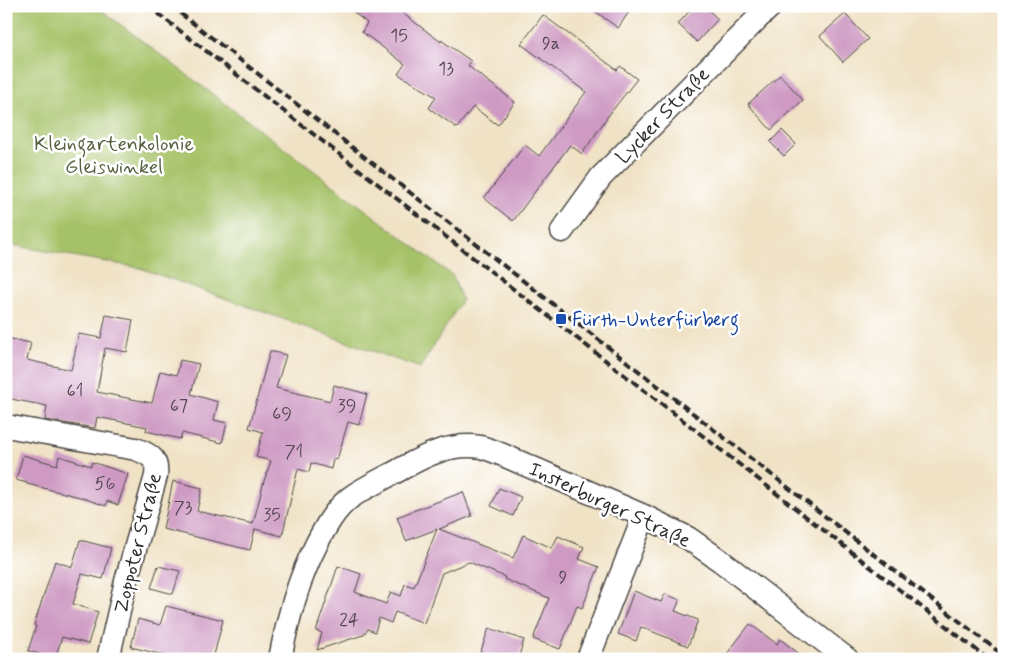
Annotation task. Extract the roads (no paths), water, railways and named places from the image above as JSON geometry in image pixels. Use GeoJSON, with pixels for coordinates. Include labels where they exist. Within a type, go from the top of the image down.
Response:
{"type":"FeatureCollection","features":[{"type":"Feature","properties":{"kind":"street","name":"Lycker Straße"},"geometry":{"type":"LineString","coordinates":[[562,231],[601,177],[757,10]]}},
{"type":"Feature","properties":{"kind":"street","name":"Zoppoter Straße"},"geometry":{"type":"LineString","coordinates":[[6,426],[136,448],[154,458],[157,467],[156,476],[126,581],[108,659]]}},
{"type":"Feature","properties":{"kind":"street","name":"Insterburger Straße"},"geometry":{"type":"LineString","coordinates":[[280,659],[297,588],[310,556],[329,520],[350,498],[418,459],[447,448],[470,447],[482,448],[503,455],[644,516],[688,538],[721,561],[848,659]]}},
{"type":"Feature","properties":{"kind":"street"},"geometry":{"type":"LineString","coordinates":[[588,659],[644,516]]}},
{"type":"Feature","properties":{"kind":"railway"},"geometry":{"type":"LineString","coordinates":[[148,6],[988,659]]}},
{"type":"Feature","properties":{"kind":"railway"},"geometry":{"type":"LineString","coordinates":[[171,6],[1004,656]]}},
{"type":"Feature","properties":{"kind":"place","name":"Fürth-Unterfürberg"},"geometry":{"type":"Point","coordinates":[561,319]}},
{"type":"Feature","properties":{"kind":"park label","name":"Kleingartenkolonie Gleiswinkel"},"geometry":{"type":"Point","coordinates":[114,154]}}]}
